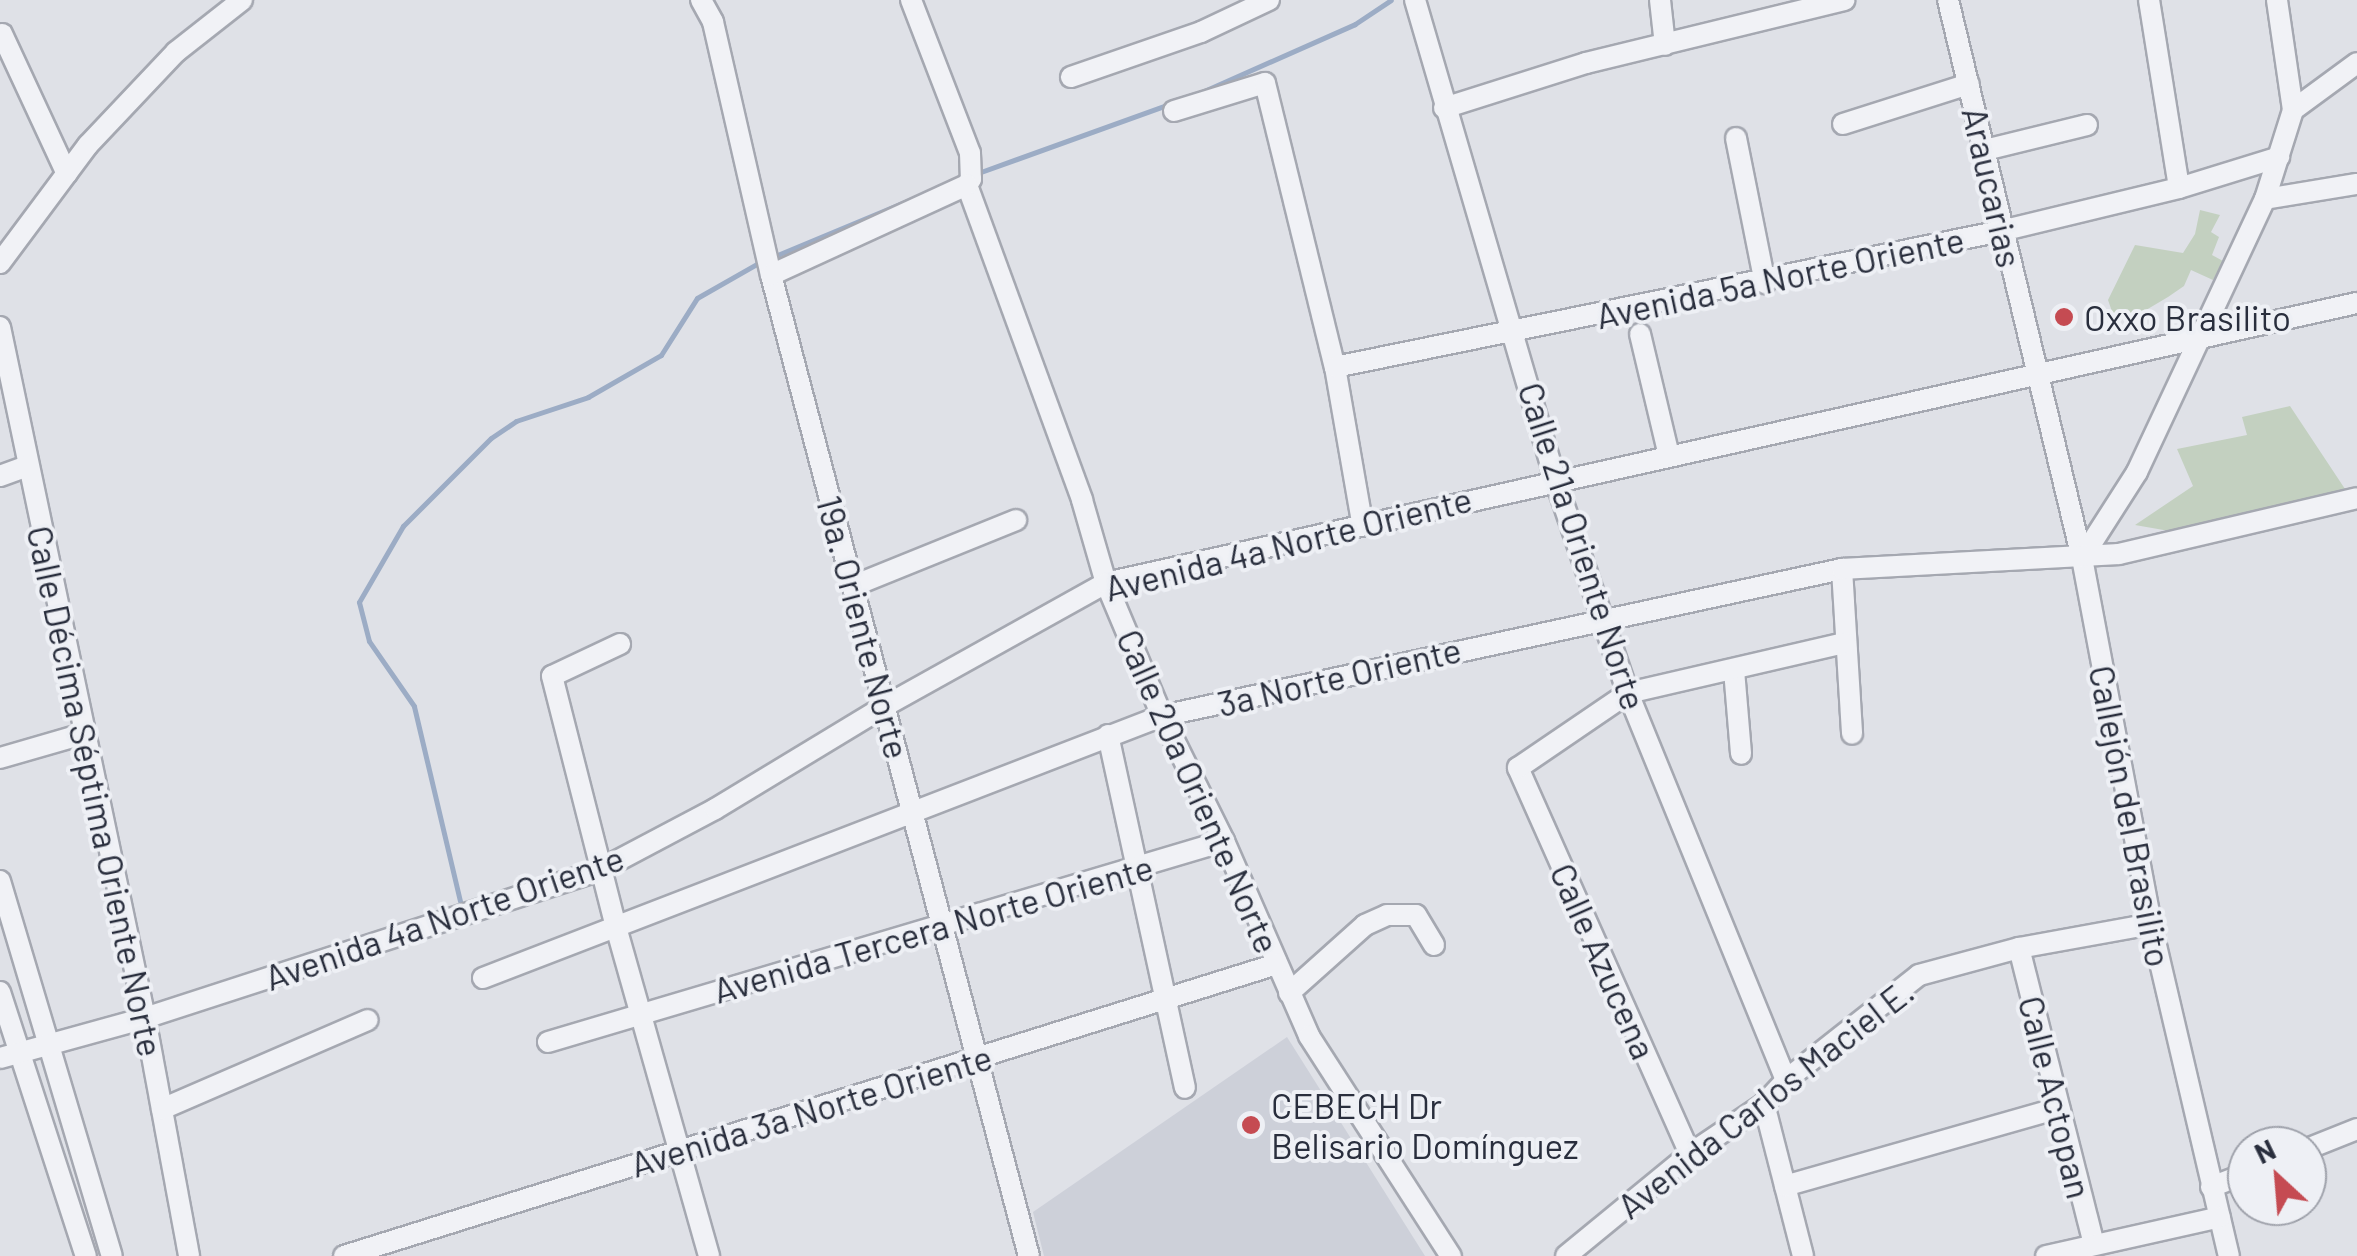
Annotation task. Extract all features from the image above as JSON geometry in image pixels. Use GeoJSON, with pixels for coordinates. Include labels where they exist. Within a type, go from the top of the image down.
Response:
{"type":"FeatureCollection","features":[{"type":"Feature","properties":{"kind":"street"},"geometry":{"type":"LineString","coordinates":[[0,263],[88,145],[176,52],[242,0]]}},
{"type":"Feature","properties":{"kind":"street","name":"19a. Oriente Norte"},"geometry":{"type":"LineString","coordinates":[[701,0],[713,22],[770,270],[977,1058],[1023,1255]]}},
{"type":"Feature","properties":{"kind":"street","name":"Calle 20a Oriente Norte"},"geometry":{"type":"LineString","coordinates":[[911,0],[970,153],[969,182],[1082,500],[1106,582],[1162,716],[1224,842],[1309,1036],[1451,1256]]}},
{"type":"Feature","properties":{"kind":"street"},"geometry":{"type":"LineString","coordinates":[[1071,77],[1200,32],[1269,0]]}},
{"type":"Feature","properties":{"kind":"street","name":"Calle 21a Oriente Norte"},"geometry":{"type":"LineString","coordinates":[[1415,0],[1555,479],[1602,618],[1628,692],[1786,1080]]}},
{"type":"Feature","properties":{"kind":"street"},"geometry":{"type":"LineString","coordinates":[[1660,0],[1665,45]]}},
{"type":"Feature","properties":{"kind":"street"},"geometry":{"type":"LineString","coordinates":[[1444,108],[1586,63],[1665,45],[1765,11],[1844,0]]}},
{"type":"Feature","properties":{"kind":"street","name":"Araucarias"},"geometry":{"type":"LineString","coordinates":[[1948,0],[2038,374]]}},
{"type":"Feature","properties":{"kind":"street"},"geometry":{"type":"LineString","coordinates":[[2149,0],[2179,188]]}},
{"type":"Feature","properties":{"kind":"street"},"geometry":{"type":"LineString","coordinates":[[2082,558],[2136,472],[2265,199],[2280,156],[2292,110],[2276,0]]}},
{"type":"Feature","properties":{"kind":"street"},"geometry":{"type":"LineString","coordinates":[[2,34],[67,174]]}},
{"type":"Feature","properties":{"kind":"street"},"geometry":{"type":"LineString","coordinates":[[2292,110],[2357,64]]}},
{"type":"Feature","properties":{"kind":"street"},"geometry":{"type":"LineString","coordinates":[[1174,112],[1264,83],[1335,367],[1362,522]]}},
{"type":"Feature","properties":{"kind":"street"},"geometry":{"type":"LineString","coordinates":[[1843,124],[1969,84]]}},
{"type":"Feature","properties":{"kind":"street"},"geometry":{"type":"LineString","coordinates":[[1985,150],[2087,125]]}},
{"type":"Feature","properties":{"kind":"street"},"geometry":{"type":"LineString","coordinates":[[1736,138],[1765,283]]}},
{"type":"Feature","properties":{"kind":"street","name":"Avenida 5a Norte Oriente"},"geometry":{"type":"LineString","coordinates":[[1335,367],[1765,283],[2002,231],[2179,188],[2280,156]]}},
{"type":"Feature","properties":{"kind":"street"},"geometry":{"type":"LineString","coordinates":[[770,270],[969,182]]}},
{"type":"Feature","properties":{"kind":"street"},"geometry":{"type":"LineString","coordinates":[[2265,199],[2357,184]]}},
{"type":"Feature","properties":{"kind":"street","name":"Avenida 4a Norte Oriente"},"geometry":{"type":"LineString","coordinates":[[9,1055],[145,1018],[600,870],[715,809],[884,706],[1106,582],[2203,334],[2357,303]]}},
{"type":"Feature","properties":{"kind":"street","name":"Calle Décima Séptima Oriente Norte"},"geometry":{"type":"LineString","coordinates":[[0,327],[82,734],[145,1018],[189,1256]]}},
{"type":"Feature","properties":{"kind":"street"},"geometry":{"type":"LineString","coordinates":[[1640,334],[1668,456]]}},
{"type":"Feature","properties":{"kind":"street","name":"Callejón del Brasilito"},"geometry":{"type":"LineString","coordinates":[[2038,374],[2082,558],[2151,924],[2228,1256]]}},
{"type":"Feature","properties":{"kind":"street"},"geometry":{"type":"LineString","coordinates":[[0,476],[28,466]]}},
{"type":"Feature","properties":{"kind":"street"},"geometry":{"type":"LineString","coordinates":[[1602,618],[1842,569],[1982,558],[2119,554],[2357,498]]}},
{"type":"Feature","properties":{"kind":"street"},"geometry":{"type":"LineString","coordinates":[[853,586],[1016,520]]}},
{"type":"Feature","properties":{"kind":"street"},"geometry":{"type":"LineString","coordinates":[[1842,569],[1852,734]]}},
{"type":"Feature","properties":{"kind":"street","name":"3a Norte Oriente"},"geometry":{"type":"LineString","coordinates":[[483,978],[1162,716],[1602,618]]}},
{"type":"Feature","properties":{"kind":"street"},"geometry":{"type":"LineString","coordinates":[[1628,692],[1845,643]]}},
{"type":"Feature","properties":{"kind":"street"},"geometry":{"type":"LineString","coordinates":[[620,644],[552,676],[600,870],[709,1256]]}},
{"type":"Feature","properties":{"kind":"street"},"geometry":{"type":"LineString","coordinates":[[1734,670],[1741,754]]}},
{"type":"Feature","properties":{"kind":"street","name":"Calle Azucena"},"geometry":{"type":"LineString","coordinates":[[1628,692],[1518,768],[1690,1154]]}},
{"type":"Feature","properties":{"kind":"street"},"geometry":{"type":"LineString","coordinates":[[0,758],[82,734]]}},
{"type":"Feature","properties":{"kind":"street"},"geometry":{"type":"LineString","coordinates":[[1108,735],[1185,1088]]}},
{"type":"Feature","properties":{"kind":"street","name":"Avenida Tercera Norte Oriente"},"geometry":{"type":"LineString","coordinates":[[548,1042],[1224,842]]}},
{"type":"Feature","properties":{"kind":"street"},"geometry":{"type":"LineString","coordinates":[[0,881],[112,1256]]}},
{"type":"Feature","properties":{"kind":"street"},"geometry":{"type":"LineString","coordinates":[[1288,993],[1365,925],[1387,916],[1416,915],[1434,945]]}},
{"type":"Feature","properties":{"kind":"street","name":"Avenida Carlos Maciel E."},"geometry":{"type":"LineString","coordinates":[[1566,1256],[1690,1154],[1764,1104],[1786,1080],[1919,975],[2019,948],[2151,924]]}},
{"type":"Feature","properties":{"kind":"street","name":"Calle Actopan"},"geometry":{"type":"LineString","coordinates":[[2019,948],[2094,1246]]}},
{"type":"Feature","properties":{"kind":"street","name":"Avenida 3a Norte Oriente"},"geometry":{"type":"LineString","coordinates":[[344,1256],[1278,964]]}},
{"type":"Feature","properties":{"kind":"street"},"geometry":{"type":"LineString","coordinates":[[0,992],[9,1055],[86,1256]]}},
{"type":"Feature","properties":{"kind":"street"},"geometry":{"type":"LineString","coordinates":[[162,1109],[368,1020]]}},
{"type":"Feature","properties":{"kind":"street"},"geometry":{"type":"LineString","coordinates":[[1764,1104],[1802,1256]]}},
{"type":"Feature","properties":{"kind":"street"},"geometry":{"type":"LineString","coordinates":[[1785,1186],[2059,1108]]}},
{"type":"Feature","properties":{"kind":"street"},"geometry":{"type":"LineString","coordinates":[[2327,1141],[2357,1130]]}},
{"type":"Feature","properties":{"kind":"street"},"geometry":{"type":"LineString","coordinates":[[2211,1188],[2227,1181]]}},
{"type":"Feature","properties":{"kind":"street"},"geometry":{"type":"LineString","coordinates":[[2046,1256],[2220,1217]]}},
{"type":"Feature","properties":{"kind":"shaded area","name":"CEBECH Dr Belisario Domínguez"},"geometry":{"type":"Polygon","coordinates":[[[1287,1037],[1425,1256],[1044,1256],[1033,1212],[1287,1037]]]}},
{"type":"Feature","properties":{"kind":"green space"},"geometry":{"type":"Polygon","coordinates":[[[2200,210],[2220,215],[2211,232],[2219,237],[2212,255],[2223,261],[2213,280],[2191,270],[2184,286],[2168,297],[2141,313],[2115,320],[2108,300],[2135,245],[2183,253],[2195,234],[2200,210]]]}},
{"type":"Feature","properties":{"kind":"green space"},"geometry":{"type":"Polygon","coordinates":[[[2290,406],[2349,495],[2175,532],[2135,525],[2193,486],[2177,449],[2247,435],[2242,417],[2290,406]]]}},
{"type":"Feature","properties":{"kind":"waterway"},"geometry":{"type":"LineString","coordinates":[[1195,95],[1355,24],[1391,0]]}},
{"type":"Feature","properties":{"kind":"waterway"},"geometry":{"type":"LineString","coordinates":[[978,173],[1170,104]]}},
{"type":"Feature","properties":{"kind":"waterway"},"geometry":{"type":"LineString","coordinates":[[775,256],[917,197]]}},
{"type":"Feature","properties":{"kind":"waterway"},"geometry":{"type":"LineString","coordinates":[[460,901],[414,706],[369,641],[359,602],[403,526],[491,438],[516,421],[588,397],[661,355],[697,298],[760,262]]}},
{"type":"Feature","properties":{"kind":"place","name":"Oxxo Brasilito"},"geometry":{"type":"Point","coordinates":[2064,317]}},
{"type":"Feature","properties":{"kind":"place","name":"CEBECH Dr Belisario Domínguez"},"geometry":{"type":"Point","coordinates":[1251,1125]}}]}
